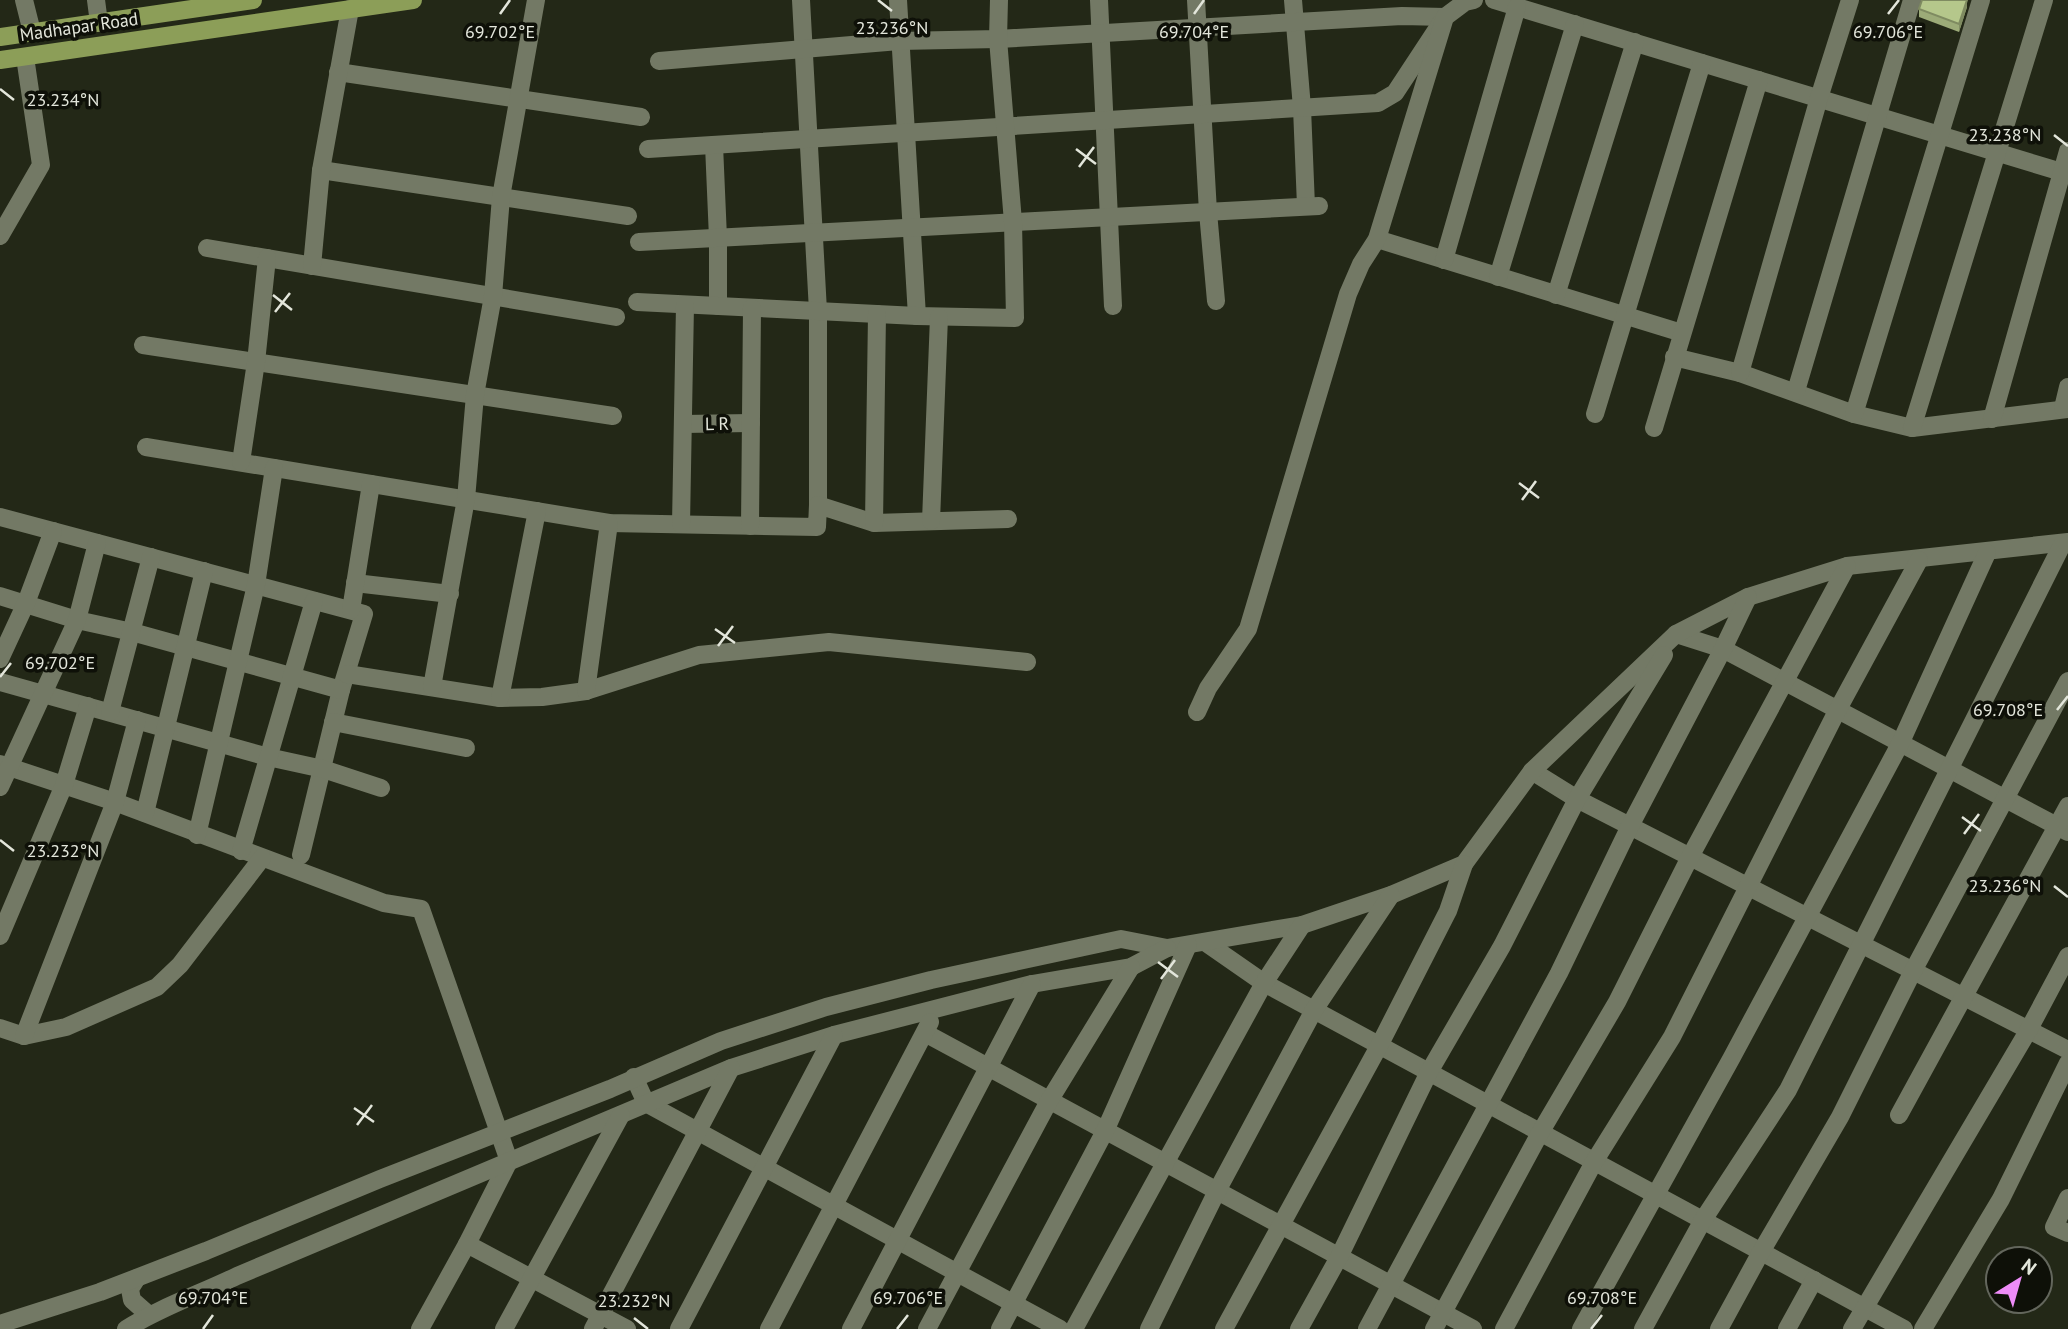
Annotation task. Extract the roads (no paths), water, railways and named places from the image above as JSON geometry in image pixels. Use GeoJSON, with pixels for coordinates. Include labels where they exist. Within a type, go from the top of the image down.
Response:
{"type":"FeatureCollection","features":[{"type":"Feature","properties":{"kind":"main road","name":"Madhapar Road"},"geometry":{"type":"LineString","coordinates":[[0,37],[99,23],[192,5],[253,0]]}},
{"type":"Feature","properties":{"kind":"main road","name":"Madhapar Road"},"geometry":{"type":"LineString","coordinates":[[0,60],[413,0]]}},
{"type":"Feature","properties":{"kind":"street"},"geometry":{"type":"LineString","coordinates":[[24,0],[32,32]]}},
{"type":"Feature","properties":{"kind":"street"},"geometry":{"type":"LineString","coordinates":[[96,0],[99,23]]}},
{"type":"Feature","properties":{"kind":"street"},"geometry":{"type":"LineString","coordinates":[[432,687],[466,499],[475,395],[493,296],[502,197],[536,0]]}},
{"type":"Feature","properties":{"kind":"street"},"geometry":{"type":"LineString","coordinates":[[146,447],[609,523],[817,527],[818,311],[801,0]]}},
{"type":"Feature","properties":{"kind":"street"},"geometry":{"type":"LineString","coordinates":[[898,0],[917,316]]}},
{"type":"Feature","properties":{"kind":"street"},"geometry":{"type":"LineString","coordinates":[[637,302],[939,317],[1015,318],[1013,222],[998,39],[999,0]]}},
{"type":"Feature","properties":{"kind":"street"},"geometry":{"type":"LineString","coordinates":[[1098,0],[1113,306]]}},
{"type":"Feature","properties":{"kind":"street"},"geometry":{"type":"LineString","coordinates":[[1196,0],[1216,301]]}},
{"type":"Feature","properties":{"kind":"street"},"geometry":{"type":"LineString","coordinates":[[639,242],[1312,206],[1293,0]]}},
{"type":"Feature","properties":{"kind":"street"},"geometry":{"type":"LineString","coordinates":[[648,149],[906,135],[1378,103],[1395,93],[1445,17],[1465,2],[1474,0]]}},
{"type":"Feature","properties":{"kind":"street"},"geometry":{"type":"LineString","coordinates":[[1494,0],[2065,173]]}},
{"type":"Feature","properties":{"kind":"street"},"geometry":{"type":"LineString","coordinates":[[1740,373],[1850,0]]}},
{"type":"Feature","properties":{"kind":"street"},"geometry":{"type":"LineString","coordinates":[[1796,391],[1912,0]]}},
{"type":"Feature","properties":{"kind":"street"},"geometry":{"type":"LineString","coordinates":[[1854,414],[1981,0]]}},
{"type":"Feature","properties":{"kind":"street"},"geometry":{"type":"LineString","coordinates":[[1912,428],[2044,0]]}},
{"type":"Feature","properties":{"kind":"street"},"geometry":{"type":"LineString","coordinates":[[1444,260],[1517,6]]}},
{"type":"Feature","properties":{"kind":"street"},"geometry":{"type":"LineString","coordinates":[[659,61],[899,41],[998,39],[1296,22],[1401,8],[1445,17]]}},
{"type":"Feature","properties":{"kind":"street"},"geometry":{"type":"LineString","coordinates":[[312,265],[321,170],[350,9]]}},
{"type":"Feature","properties":{"kind":"street"},"geometry":{"type":"LineString","coordinates":[[1198,712],[1208,688],[1248,629],[1348,294],[1361,264],[1377,239],[1445,17]]}},
{"type":"Feature","properties":{"kind":"street"},"geometry":{"type":"LineString","coordinates":[[1498,277],[1574,24]]}},
{"type":"Feature","properties":{"kind":"street"},"geometry":{"type":"LineString","coordinates":[[1556,295],[1635,43]]}},
{"type":"Feature","properties":{"kind":"street"},"geometry":{"type":"LineString","coordinates":[[0,236],[41,165],[25,57]]}},
{"type":"Feature","properties":{"kind":"street"},"geometry":{"type":"LineString","coordinates":[[1595,414],[1702,63]]}},
{"type":"Feature","properties":{"kind":"street"},"geometry":{"type":"LineString","coordinates":[[338,72],[641,117]]}},
{"type":"Feature","properties":{"kind":"street"},"geometry":{"type":"LineString","coordinates":[[1654,428],[1759,80]]}},
{"type":"Feature","properties":{"kind":"street"},"geometry":{"type":"LineString","coordinates":[[713,145],[719,306]]}},
{"type":"Feature","properties":{"kind":"street"},"geometry":{"type":"LineString","coordinates":[[1992,419],[2065,173],[2068,151]]}},
{"type":"Feature","properties":{"kind":"street"},"geometry":{"type":"LineString","coordinates":[[321,170],[628,216]]}},
{"type":"Feature","properties":{"kind":"street"},"geometry":{"type":"LineString","coordinates":[[1377,239],[1682,333]]}},
{"type":"Feature","properties":{"kind":"street"},"geometry":{"type":"LineString","coordinates":[[207,248],[617,317]]}},
{"type":"Feature","properties":{"kind":"street"},"geometry":{"type":"LineString","coordinates":[[241,463],[256,362],[267,258]]}},
{"type":"Feature","properties":{"kind":"street"},"geometry":{"type":"LineString","coordinates":[[681,524],[685,305]]}},
{"type":"Feature","properties":{"kind":"street"},"geometry":{"type":"LineString","coordinates":[[750,526],[752,308]]}},
{"type":"Feature","properties":{"kind":"street"},"geometry":{"type":"LineString","coordinates":[[874,523],[877,314]]}},
{"type":"Feature","properties":{"kind":"street"},"geometry":{"type":"LineString","coordinates":[[931,521],[939,317]]}},
{"type":"Feature","properties":{"kind":"street"},"geometry":{"type":"LineString","coordinates":[[143,345],[613,416]]}},
{"type":"Feature","properties":{"kind":"street"},"geometry":{"type":"LineString","coordinates":[[1674,357],[1740,373],[1854,414],[1912,428],[2066,409],[2068,387]]}},
{"type":"Feature","properties":{"kind":"street","name":"L R"},"geometry":{"type":"LineString","coordinates":[[683,424],[751,424]]}},
{"type":"Feature","properties":{"kind":"street"},"geometry":{"type":"LineString","coordinates":[[197,835],[256,585],[274,468]]}},
{"type":"Feature","properties":{"kind":"street"},"geometry":{"type":"LineString","coordinates":[[351,611],[370,484]]}},
{"type":"Feature","properties":{"kind":"street"},"geometry":{"type":"LineString","coordinates":[[818,505],[874,523],[1008,519]]}},
{"type":"Feature","properties":{"kind":"street"},"geometry":{"type":"LineString","coordinates":[[500,698],[537,511]]}},
{"type":"Feature","properties":{"kind":"street"},"geometry":{"type":"LineString","coordinates":[[0,517],[364,614],[333,722],[301,855]]}},
{"type":"Feature","properties":{"kind":"street"},"geometry":{"type":"LineString","coordinates":[[586,691],[609,523]]}},
{"type":"Feature","properties":{"kind":"street"},"geometry":{"type":"LineString","coordinates":[[0,659],[26,603],[53,531]]}},
{"type":"Feature","properties":{"kind":"street"},"geometry":{"type":"LineString","coordinates":[[1224,1329],[1379,1046],[1448,911],[1464,863],[1532,771],[1676,634],[1748,597],[1847,566],[1987,553],[2065,542]]}},
{"type":"Feature","properties":{"kind":"street"},"geometry":{"type":"LineString","coordinates":[[1643,1329],[1703,1220],[1788,1090],[2065,542]]}},
{"type":"Feature","properties":{"kind":"street"},"geometry":{"type":"LineString","coordinates":[[0,787],[4,765],[43,694],[77,620],[97,543]]}},
{"type":"Feature","properties":{"kind":"street"},"geometry":{"type":"LineString","coordinates":[[1581,1329],[1731,1059],[1900,744],[1987,553]]}},
{"type":"Feature","properties":{"kind":"street"},"geometry":{"type":"LineString","coordinates":[[110,712],[150,557]]}},
{"type":"Feature","properties":{"kind":"street"},"geometry":{"type":"LineString","coordinates":[[1504,1329],[1594,1162],[1672,1037],[1837,711],[1919,560]]}},
{"type":"Feature","properties":{"kind":"street"},"geometry":{"type":"LineString","coordinates":[[1434,1329],[1540,1133],[1617,1002],[1690,857],[1847,566]]}},
{"type":"Feature","properties":{"kind":"street"},"geometry":{"type":"LineString","coordinates":[[145,814],[204,571]]}},
{"type":"Feature","properties":{"kind":"street"},"geometry":{"type":"LineString","coordinates":[[355,583],[450,594]]}},
{"type":"Feature","properties":{"kind":"street"},"geometry":{"type":"LineString","coordinates":[[0,596],[77,620],[132,632],[290,676],[432,687],[500,698],[542,697],[586,691],[699,654],[829,642],[1027,662]]}},
{"type":"Feature","properties":{"kind":"street"},"geometry":{"type":"LineString","coordinates":[[1367,1329],[1559,973],[1630,826],[1748,597]]}},
{"type":"Feature","properties":{"kind":"street"},"geometry":{"type":"LineString","coordinates":[[241,851],[314,601]]}},
{"type":"Feature","properties":{"kind":"street"},"geometry":{"type":"LineString","coordinates":[[1676,634],[1723,649],[2063,829]]}},
{"type":"Feature","properties":{"kind":"street"},"geometry":{"type":"LineString","coordinates":[[1299,1329],[1339,1257],[1429,1072],[1502,946],[1577,799],[1676,634]]}},
{"type":"Feature","properties":{"kind":"street"},"geometry":{"type":"LineString","coordinates":[[1719,1329],[1760,1252],[1840,1116],[1913,971],[2068,681]]}},
{"type":"Feature","properties":{"kind":"street"},"geometry":{"type":"LineString","coordinates":[[0,682],[268,757],[323,769],[381,788]]}},
{"type":"Feature","properties":{"kind":"street"},"geometry":{"type":"LineString","coordinates":[[0,936],[64,785],[88,706]]}},
{"type":"Feature","properties":{"kind":"street"},"geometry":{"type":"LineString","coordinates":[[24,1037],[115,802],[137,720]]}},
{"type":"Feature","properties":{"kind":"street"},"geometry":{"type":"LineString","coordinates":[[333,722],[467,748]]}},
{"type":"Feature","properties":{"kind":"street"},"geometry":{"type":"LineString","coordinates":[[4,765],[115,802],[384,903],[421,909],[509,1161],[420,1329]]}},
{"type":"Feature","properties":{"kind":"street"},"geometry":{"type":"LineString","coordinates":[[1532,771],[1577,799],[2068,1051]]}},
{"type":"Feature","properties":{"kind":"street"},"geometry":{"type":"LineString","coordinates":[[1899,1115],[1964,997],[2063,829],[2068,806]]}},
{"type":"Feature","properties":{"kind":"street"},"geometry":{"type":"LineString","coordinates":[[0,1028],[24,1037],[66,1027],[157,987],[180,965],[268,860]]}},
{"type":"Feature","properties":{"kind":"street"},"geometry":{"type":"LineString","coordinates":[[0,1324],[136,1278],[610,1089],[721,1041],[826,1007],[931,980],[1121,939],[1167,948],[1302,925],[1391,895],[1464,863]]}},
{"type":"Feature","properties":{"kind":"street"},"geometry":{"type":"LineString","coordinates":[[1149,1329],[1217,1191],[1314,1010],[1391,895]]}},
{"type":"Feature","properties":{"kind":"street"},"geometry":{"type":"LineString","coordinates":[[1074,1329],[1264,983],[1302,925]]}},
{"type":"Feature","properties":{"kind":"street"},"geometry":{"type":"LineString","coordinates":[[1197,944],[1379,1046],[1904,1329]]}},
{"type":"Feature","properties":{"kind":"street"},"geometry":{"type":"LineString","coordinates":[[1000,1329],[1105,1131],[1197,944]]}},
{"type":"Feature","properties":{"kind":"street"},"geometry":{"type":"LineString","coordinates":[[126,1329],[149,1315],[175,1306],[237,1276],[731,1068],[834,1035],[1032,984],[1131,967],[1167,948]]}},
{"type":"Feature","properties":{"kind":"street"},"geometry":{"type":"LineString","coordinates":[[1852,1329],[2028,1031],[2068,956]]}},
{"type":"Feature","properties":{"kind":"street"},"geometry":{"type":"LineString","coordinates":[[927,1329],[1049,1101],[1131,967]]}},
{"type":"Feature","properties":{"kind":"street"},"geometry":{"type":"LineString","coordinates":[[851,1329],[1032,984]]}},
{"type":"Feature","properties":{"kind":"street"},"geometry":{"type":"LineString","coordinates":[[769,1329],[938,1008]]}},
{"type":"Feature","properties":{"kind":"street"},"geometry":{"type":"LineString","coordinates":[[925,1033],[1473,1329]]}},
{"type":"Feature","properties":{"kind":"street"},"geometry":{"type":"LineString","coordinates":[[678,1329],[834,1035]]}},
{"type":"Feature","properties":{"kind":"street"},"geometry":{"type":"LineString","coordinates":[[1923,1329],[2001,1199],[2068,1063]]}},
{"type":"Feature","properties":{"kind":"street"},"geometry":{"type":"LineString","coordinates":[[597,1322],[731,1068]]}},
{"type":"Feature","properties":{"kind":"street"},"geometry":{"type":"LineString","coordinates":[[634,1077],[646,1103],[1060,1329]]}},
{"type":"Feature","properties":{"kind":"street"},"geometry":{"type":"LineString","coordinates":[[504,1329],[621,1115]]}},
{"type":"Feature","properties":{"kind":"street"},"geometry":{"type":"LineString","coordinates":[[2068,1198],[2054,1227],[2068,1233]]}},
{"type":"Feature","properties":{"kind":"street"},"geometry":{"type":"LineString","coordinates":[[467,1244],[532,1278],[597,1322],[627,1329]]}},
{"type":"Feature","properties":{"kind":"street"},"geometry":{"type":"LineString","coordinates":[[136,1278],[130,1289],[132,1300],[149,1315]]}},
{"type":"Feature","properties":{"kind":"street"},"geometry":{"type":"LineString","coordinates":[[1787,1329],[1814,1280]]}}]}
